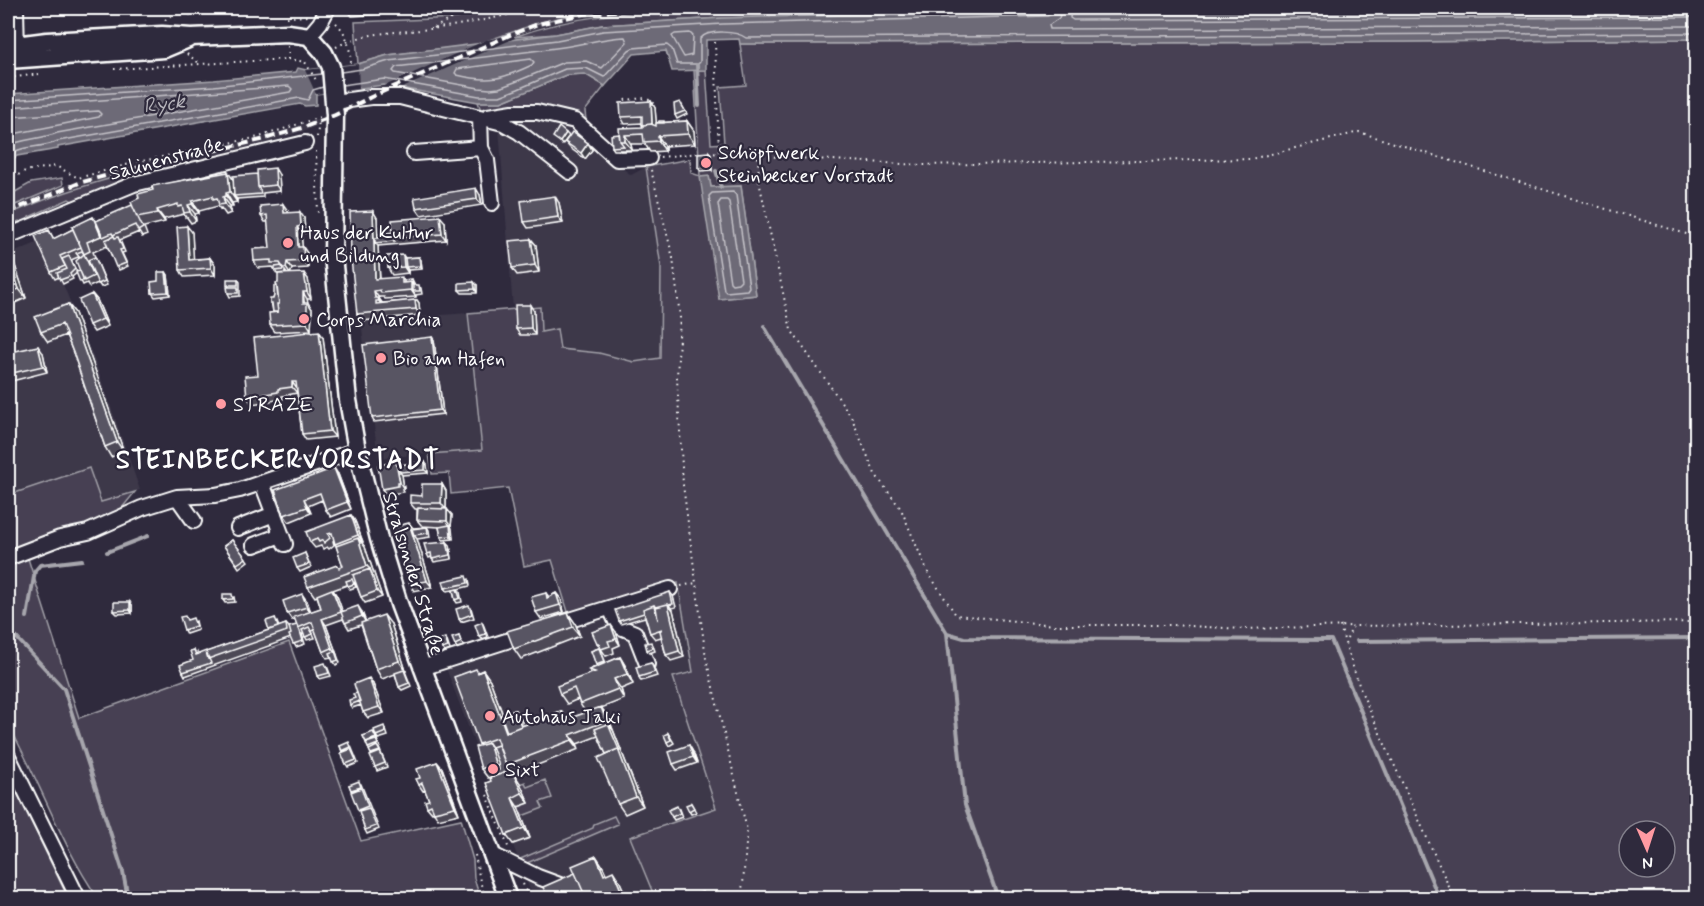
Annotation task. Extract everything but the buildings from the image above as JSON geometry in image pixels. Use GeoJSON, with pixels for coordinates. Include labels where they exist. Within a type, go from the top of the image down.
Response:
{"type":"FeatureCollection","features":[{"type":"Feature","properties":{"kind":"main road"},"geometry":{"type":"LineString","coordinates":[[12,52],[162,35],[191,37],[272,33],[309,36]]}},
{"type":"Feature","properties":{"kind":"main road","name":"Stralsunder Straße"},"geometry":{"type":"LineString","coordinates":[[309,36],[324,53],[331,67],[334,97],[333,256],[348,400],[357,450],[379,539],[422,668],[508,898]]}},
{"type":"Feature","properties":{"kind":"street"},"geometry":{"type":"LineString","coordinates":[[12,52],[16,8]]}},
{"type":"Feature","properties":{"kind":"street"},"geometry":{"type":"LineString","coordinates":[[309,36],[326,12]]}},
{"type":"Feature","properties":{"kind":"street"},"geometry":{"type":"LineString","coordinates":[[334,97],[400,97],[503,123],[519,132],[570,172]]}},
{"type":"Feature","properties":{"kind":"street"},"geometry":{"type":"LineString","coordinates":[[480,117],[513,112],[549,114],[575,122],[617,159],[650,164]]}},
{"type":"Feature","properties":{"kind":"street"},"geometry":{"type":"LineString","coordinates":[[480,117],[482,148],[487,160],[492,203]]}},
{"type":"Feature","properties":{"kind":"street","name":"Salinenstraße"},"geometry":{"type":"LineString","coordinates":[[8,236],[134,184],[305,143]]}},
{"type":"Feature","properties":{"kind":"street"},"geometry":{"type":"LineString","coordinates":[[414,153],[482,148]]}},
{"type":"Feature","properties":{"kind":"street"},"geometry":{"type":"LineString","coordinates":[[8,558],[60,538],[88,532],[142,508],[177,497],[215,495],[262,483],[357,450]]}},
{"type":"Feature","properties":{"kind":"street"},"geometry":{"type":"LineString","coordinates":[[254,545],[283,539],[262,483]]}},
{"type":"Feature","properties":{"kind":"street"},"geometry":{"type":"LineString","coordinates":[[177,497],[194,521]]}},
{"type":"Feature","properties":{"kind":"street"},"geometry":{"type":"LineString","coordinates":[[238,528],[274,514]]}},
{"type":"Feature","properties":{"kind":"street"},"geometry":{"type":"LineString","coordinates":[[422,668],[670,589]]}},
{"type":"Feature","properties":{"kind":"street"},"geometry":{"type":"LineString","coordinates":[[610,608],[618,626],[635,633],[648,664]]}},
{"type":"Feature","properties":{"kind":"street"},"geometry":{"type":"LineString","coordinates":[[8,756],[78,898]]}},
{"type":"Feature","properties":{"kind":"street"},"geometry":{"type":"LineString","coordinates":[[493,855],[538,877],[576,891],[579,898]]}},
{"type":"Feature","properties":{"kind":"path"},"geometry":{"type":"LineString","coordinates":[[190,8],[190,16]]}},
{"type":"Feature","properties":{"kind":"path"},"geometry":{"type":"LineString","coordinates":[[432,29],[470,8]]}},
{"type":"Feature","properties":{"kind":"path"},"geometry":{"type":"LineString","coordinates":[[348,40],[370,34],[432,29],[536,8]]}},
{"type":"Feature","properties":{"kind":"path"},"geometry":{"type":"LineString","coordinates":[[287,17],[326,12]]}},
{"type":"Feature","properties":{"kind":"path"},"geometry":{"type":"LineString","coordinates":[[344,30],[348,40],[351,64]]}},
{"type":"Feature","properties":{"kind":"path"},"geometry":{"type":"LineString","coordinates":[[715,42],[719,154]]}},
{"type":"Feature","properties":{"kind":"path"},"geometry":{"type":"LineString","coordinates":[[107,69],[288,59],[301,61],[310,69]]}},
{"type":"Feature","properties":{"kind":"path"},"geometry":{"type":"LineString","coordinates":[[8,78],[49,73]]}},
{"type":"Feature","properties":{"kind":"path"},"geometry":{"type":"LineString","coordinates":[[621,108],[624,100],[646,98],[657,105]]}},
{"type":"Feature","properties":{"kind":"path"},"geometry":{"type":"LineString","coordinates":[[622,116],[624,132]]}},
{"type":"Feature","properties":{"kind":"path"},"geometry":{"type":"LineString","coordinates":[[8,181],[25,171],[56,166],[78,178],[137,162],[260,137],[320,117]]}},
{"type":"Feature","properties":{"kind":"path"},"geometry":{"type":"LineString","coordinates":[[739,898],[746,860],[747,830],[706,658],[683,485],[677,378],[680,317],[673,258],[650,164],[707,153],[921,165],[1251,159],[1359,132],[1696,237]]}},
{"type":"Feature","properties":{"kind":"path"},"geometry":{"type":"LineString","coordinates":[[758,157],[759,181],[791,330],[851,416],[875,474],[901,509],[927,571],[956,615],[1054,625],[1172,625],[1243,629],[1696,622]]}},
{"type":"Feature","properties":{"kind":"path"},"geometry":{"type":"LineString","coordinates":[[1340,626],[1361,691],[1454,898]]}},
{"type":"Feature","properties":{"kind":"path"},"geometry":{"type":"LineString","coordinates":[[1345,643],[1353,626]]}},
{"type":"Feature","properties":{"kind":"path"},"geometry":{"type":"LineString","coordinates":[[484,789],[529,898]]}},
{"type":"Feature","properties":{"kind":"shaded area"},"geometry":{"type":"Polygon","coordinates":[[[478,8],[630,8],[585,12],[541,22],[475,45],[388,55],[358,64],[355,22],[458,18],[478,8]]]}},
{"type":"Feature","properties":{"kind":"shaded area"},"geometry":{"type":"Polygon","coordinates":[[[630,8],[699,8],[586,17],[543,26],[305,131],[261,144],[139,170],[92,183],[8,215],[8,208],[27,199],[91,176],[261,138],[322,118],[510,31],[585,12],[630,8]]]}},
{"type":"Feature","properties":{"kind":"shaded area"},"geometry":{"type":"Polygon","coordinates":[[[699,8],[1134,8],[722,18],[602,25],[556,34],[514,37],[559,24],[605,15],[699,8]]]}},
{"type":"Feature","properties":{"kind":"shaded area"},"geometry":{"type":"Polygon","coordinates":[[[1696,39],[1696,898],[655,898],[630,837],[716,808],[673,677],[693,672],[678,583],[569,615],[552,560],[524,566],[508,488],[451,494],[449,473],[432,474],[429,454],[482,450],[468,313],[540,307],[541,332],[557,329],[560,349],[599,353],[634,362],[660,358],[661,267],[646,167],[690,159],[691,173],[700,176],[694,70],[706,70],[711,144],[724,143],[720,87],[746,85],[740,44],[1696,39]],[[709,176],[719,299],[756,295],[741,186],[711,187],[709,176]]]}},
{"type":"Feature","properties":{"kind":"shaded area"},"geometry":{"type":"Polygon","coordinates":[[[585,74],[605,86],[585,111],[586,120],[559,113],[482,113],[478,102],[501,102],[566,75],[585,74]]]}},
{"type":"Feature","properties":{"kind":"shaded area"},"geometry":{"type":"Polygon","coordinates":[[[505,116],[563,120],[631,175],[646,167],[661,267],[660,358],[634,362],[599,353],[560,349],[541,332],[540,307],[513,310],[499,128],[505,116]]]}},
{"type":"Feature","properties":{"kind":"shaded area"},"geometry":{"type":"Polygon","coordinates":[[[141,170],[142,176],[74,202],[69,199],[29,217],[28,222],[19,221],[8,226],[8,215],[40,201],[141,170]]]}},
{"type":"Feature","properties":{"kind":"shaded area"},"geometry":{"type":"Polygon","coordinates":[[[62,178],[63,185],[8,208],[8,196],[31,183],[62,178]]]}},
{"type":"Feature","properties":{"kind":"shaded area"},"geometry":{"type":"Polygon","coordinates":[[[53,236],[69,273],[60,277],[95,361],[140,490],[101,502],[89,468],[9,495],[8,490],[8,255],[53,236]]]}},
{"type":"Feature","properties":{"kind":"shaded area"},"geometry":{"type":"Polygon","coordinates":[[[468,313],[482,450],[378,458],[361,321],[468,313]]]}},
{"type":"Feature","properties":{"kind":"shaded area"},"geometry":{"type":"Polygon","coordinates":[[[89,468],[101,502],[135,492],[117,514],[24,546],[79,718],[289,642],[361,841],[461,819],[473,860],[474,878],[480,898],[98,898],[62,835],[8,724],[8,490],[9,495],[89,468]]]}},
{"type":"Feature","properties":{"kind":"shaded area"},"geometry":{"type":"Polygon","coordinates":[[[679,590],[693,672],[674,678],[717,808],[630,837],[655,898],[533,898],[446,668],[679,590]]]}},
{"type":"Feature","properties":{"kind":"shaded area"},"geometry":{"type":"Polygon","coordinates":[[[8,774],[68,898],[8,898],[8,774]]]}},
{"type":"Feature","properties":{"kind":"shaded area"},"geometry":{"type":"Polygon","coordinates":[[[545,780],[552,798],[540,802],[543,808],[522,816],[518,807],[529,803],[520,784],[525,782],[527,787],[545,780]]]}},
{"type":"Feature","properties":{"kind":"shaded area"},"geometry":{"type":"Polygon","coordinates":[[[614,816],[618,824],[520,866],[518,860],[593,828],[594,824],[614,816]]]}},
{"type":"Feature","properties":{"kind":"water","name":"Ryck"},"geometry":{"type":"Polygon","coordinates":[[[1134,8],[1696,8],[1696,39],[740,44],[739,39],[706,40],[706,70],[672,71],[666,51],[634,54],[605,86],[585,74],[566,75],[501,102],[478,102],[384,85],[316,94],[316,105],[300,104],[58,147],[58,149],[17,156],[8,163],[8,94],[296,72],[298,68],[306,70],[358,64],[388,55],[556,34],[602,25],[722,18],[1134,8]]]}},
{"type":"Feature","properties":{"kind":"water"},"geometry":{"type":"Polygon","coordinates":[[[709,176],[711,187],[741,186],[756,295],[719,299],[700,177],[709,176]]]}},
{"type":"Feature","properties":{"kind":"pier"},"geometry":{"type":"Polygon","coordinates":[[[513,35],[515,38],[398,90],[380,88],[486,40],[513,35]]]}},
{"type":"Feature","properties":{"kind":"pier"},"geometry":{"type":"Polygon","coordinates":[[[358,64],[359,89],[316,94],[305,70],[358,64]]]}},
{"type":"Feature","properties":{"kind":"waterway"},"geometry":{"type":"LineString","coordinates":[[697,65],[699,106]]}},
{"type":"Feature","properties":{"kind":"waterway"},"geometry":{"type":"LineString","coordinates":[[716,171],[721,187]]}},
{"type":"Feature","properties":{"kind":"waterway"},"geometry":{"type":"LineString","coordinates":[[764,326],[947,633],[964,638],[1331,640],[1439,898]]}},
{"type":"Feature","properties":{"kind":"waterway"},"geometry":{"type":"LineString","coordinates":[[107,552],[148,536]]}},
{"type":"Feature","properties":{"kind":"waterway"},"geometry":{"type":"LineString","coordinates":[[27,617],[35,571],[40,565],[82,560]]}},
{"type":"Feature","properties":{"kind":"waterway"},"geometry":{"type":"LineString","coordinates":[[8,630],[64,689],[123,872],[128,898]]}},
{"type":"Feature","properties":{"kind":"waterway"},"geometry":{"type":"LineString","coordinates":[[947,633],[965,805],[998,898]]}},
{"type":"Feature","properties":{"kind":"waterway"},"geometry":{"type":"LineString","coordinates":[[1357,641],[1696,638]]}},
{"type":"Feature","properties":{"kind":"railway"},"geometry":{"type":"LineString","coordinates":[[8,212],[79,183],[261,140],[305,127],[538,24],[584,14],[645,8]]}},
{"type":"Feature","properties":{"kind":"place","name":"Schöpfwerk Steinbecker Vorstadt"},"geometry":{"type":"Point","coordinates":[706,163]}},
{"type":"Feature","properties":{"kind":"place","name":"Haus der Kultur und Bildung"},"geometry":{"type":"Point","coordinates":[288,243]}},
{"type":"Feature","properties":{"kind":"place","name":"Corps Marchia"},"geometry":{"type":"Point","coordinates":[304,319]}},
{"type":"Feature","properties":{"kind":"place","name":"Bio am Hafen"},"geometry":{"type":"Point","coordinates":[381,358]}},
{"type":"Feature","properties":{"kind":"place","name":"STRAZE"},"geometry":{"type":"Point","coordinates":[221,404]}},
{"type":"Feature","properties":{"kind":"place","name":"Autohaus Jaki"},"geometry":{"type":"Point","coordinates":[490,716]}},
{"type":"Feature","properties":{"kind":"place","name":"Sixt"},"geometry":{"type":"Point","coordinates":[493,769]}},
{"type":"Feature","properties":{"kind":"district","name":"STEINBECKERVORSTADT"},"geometry":{"type":"Point","coordinates":[278,459]}}]}
